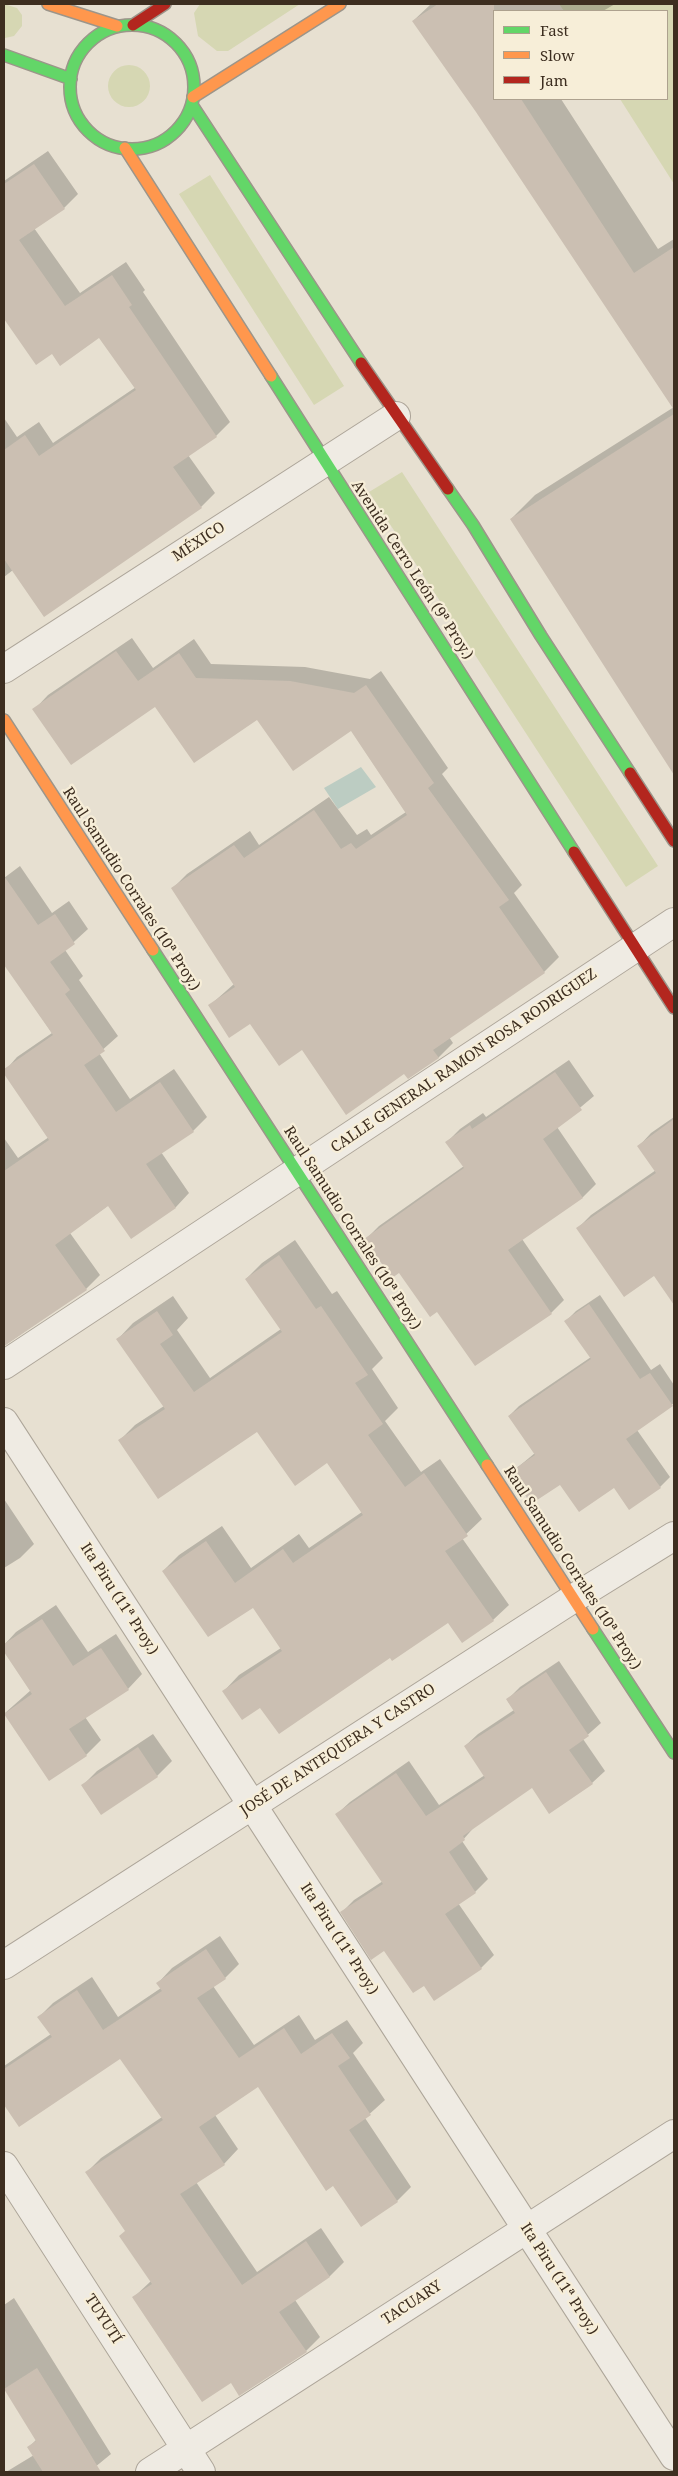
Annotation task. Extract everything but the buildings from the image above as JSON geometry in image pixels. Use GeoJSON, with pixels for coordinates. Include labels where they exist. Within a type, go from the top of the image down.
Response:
{"type":"FeatureCollection","features":[{"type":"Feature","properties":{"kind":"street"},"geometry":{"type":"LineString","coordinates":[[48,4],[117,26],[147,26],[161,31],[183,50],[194,76],[192,101],[186,118],[166,139],[146,147],[125,148],[105,142],[82,123],[73,104],[71,79],[76,61],[86,46],[100,34],[117,26]]}},
{"type":"Feature","properties":{"kind":"street"},"geometry":{"type":"LineString","coordinates":[[133,25],[165,4]]}},
{"type":"Feature","properties":{"kind":"street"},"geometry":{"type":"LineString","coordinates":[[192,101],[340,4]]}},
{"type":"Feature","properties":{"kind":"street"},"geometry":{"type":"LineString","coordinates":[[7,61],[71,79]]}},
{"type":"Feature","properties":{"kind":"street"},"geometry":{"type":"LineString","coordinates":[[192,101],[396,416],[472,525],[541,636],[674,841]]}},
{"type":"Feature","properties":{"kind":"street","name":"Avenida Cerro León (9ª Proy.)"},"geometry":{"type":"LineString","coordinates":[[125,148],[674,1008]]}},
{"type":"Feature","properties":{"kind":"street","name":"MÉXICO"},"geometry":{"type":"LineString","coordinates":[[4,669],[396,416]]}},
{"type":"Feature","properties":{"kind":"street","name":"Raul Samudio Corrales (10ª Proy.)"},"geometry":{"type":"LineString","coordinates":[[4,720],[674,1753]]}},
{"type":"Feature","properties":{"kind":"street","name":"CALLE GENERAL RAMON ROSA RODRIGUEZ"},"geometry":{"type":"LineString","coordinates":[[4,1365],[674,922]]}},
{"type":"Feature","properties":{"kind":"street","name":"Ita Piru (11ª Proy.)"},"geometry":{"type":"LineString","coordinates":[[4,1422],[674,2456]]}},
{"type":"Feature","properties":{"kind":"street","name":"JOSÉ DE ANTEQUERA Y CASTRO"},"geometry":{"type":"LineString","coordinates":[[4,1965],[574,1598],[674,1536]]}},
{"type":"Feature","properties":{"kind":"street","name":"TACUARY"},"geometry":{"type":"LineString","coordinates":[[150,2472],[674,2134]]}},
{"type":"Feature","properties":{"kind":"street","name":"TUYUTÍ"},"geometry":{"type":"LineString","coordinates":[[4,2166],[201,2472]]}},
{"type":"Feature","properties":{"kind":"green space"},"geometry":{"type":"Polygon","coordinates":[[[4,4],[17,8],[22,15],[22,26],[14,36],[5,38],[4,4]]]}},
{"type":"Feature","properties":{"kind":"green space"},"geometry":{"type":"Polygon","coordinates":[[[200,4],[300,4],[228,51],[217,51],[198,36],[194,13],[200,4]]]}},
{"type":"Feature","properties":{"kind":"green space"},"geometry":{"type":"Polygon","coordinates":[[[559,4],[674,4],[674,184],[621,100],[668,100],[668,10],[563,10],[559,4]]]}},
{"type":"Feature","properties":{"kind":"green space"},"geometry":{"type":"Polygon","coordinates":[[[133,65],[141,68],[147,74],[150,86],[147,98],[141,104],[125,107],[117,104],[111,98],[108,82],[111,74],[117,68],[133,65]]]}},
{"type":"Feature","properties":{"kind":"green space"},"geometry":{"type":"Polygon","coordinates":[[[210,175],[344,386],[314,405],[179,194],[210,175]]]}},
{"type":"Feature","properties":{"kind":"green space"},"geometry":{"type":"Polygon","coordinates":[[[402,472],[658,866],[626,887],[369,492],[402,472]]]}},
{"type":"Feature","properties":{"kind":"shaded area"},"geometry":{"type":"Polygon","coordinates":[[[361,767],[376,787],[338,809],[324,788],[361,767]]]}},
{"type":"Feature","properties":{"kind":"traffic: fast"},"geometry":{"type":"LineString","coordinates":[[132,25],[156,30],[176,43],[189,63],[194,87],[189,111],[176,131],[156,144],[132,149],[108,144],[88,131],[75,111],[70,87],[75,63],[88,43],[108,30],[132,25]]}},
{"type":"Feature","properties":{"kind":"traffic: fast"},"geometry":{"type":"LineString","coordinates":[[4,55],[71,79]]}},
{"type":"Feature","properties":{"kind":"traffic: fast"},"geometry":{"type":"LineString","coordinates":[[192,105],[361,363]]}},
{"type":"Feature","properties":{"kind":"traffic: fast"},"geometry":{"type":"LineString","coordinates":[[271,376],[574,852]]}},
{"type":"Feature","properties":{"kind":"traffic: fast"},"geometry":{"type":"LineString","coordinates":[[448,489],[473,525],[541,636],[630,773]]}},
{"type":"Feature","properties":{"kind":"traffic: fast"},"geometry":{"type":"LineString","coordinates":[[153,950],[487,1465]]}},
{"type":"Feature","properties":{"kind":"traffic: fast"},"geometry":{"type":"LineString","coordinates":[[593,1629],[674,1753]]}},
{"type":"Feature","properties":{"kind":"traffic: slow"},"geometry":{"type":"LineString","coordinates":[[48,4],[117,26]]}},
{"type":"Feature","properties":{"kind":"traffic: slow"},"geometry":{"type":"LineString","coordinates":[[193,97],[340,4]]}},
{"type":"Feature","properties":{"kind":"traffic: slow"},"geometry":{"type":"LineString","coordinates":[[125,148],[271,376]]}},
{"type":"Feature","properties":{"kind":"traffic: slow"},"geometry":{"type":"LineString","coordinates":[[4,720],[153,950]]}},
{"type":"Feature","properties":{"kind":"traffic: slow"},"geometry":{"type":"LineString","coordinates":[[487,1465],[593,1629]]}},
{"type":"Feature","properties":{"kind":"traffic: jam"},"geometry":{"type":"LineString","coordinates":[[133,25],[165,4]]}},
{"type":"Feature","properties":{"kind":"traffic: jam"},"geometry":{"type":"LineString","coordinates":[[361,363],[448,489]]}},
{"type":"Feature","properties":{"kind":"traffic: jam"},"geometry":{"type":"LineString","coordinates":[[630,773],[674,841]]}},
{"type":"Feature","properties":{"kind":"traffic: jam"},"geometry":{"type":"LineString","coordinates":[[574,852],[674,1008]]}}]}
